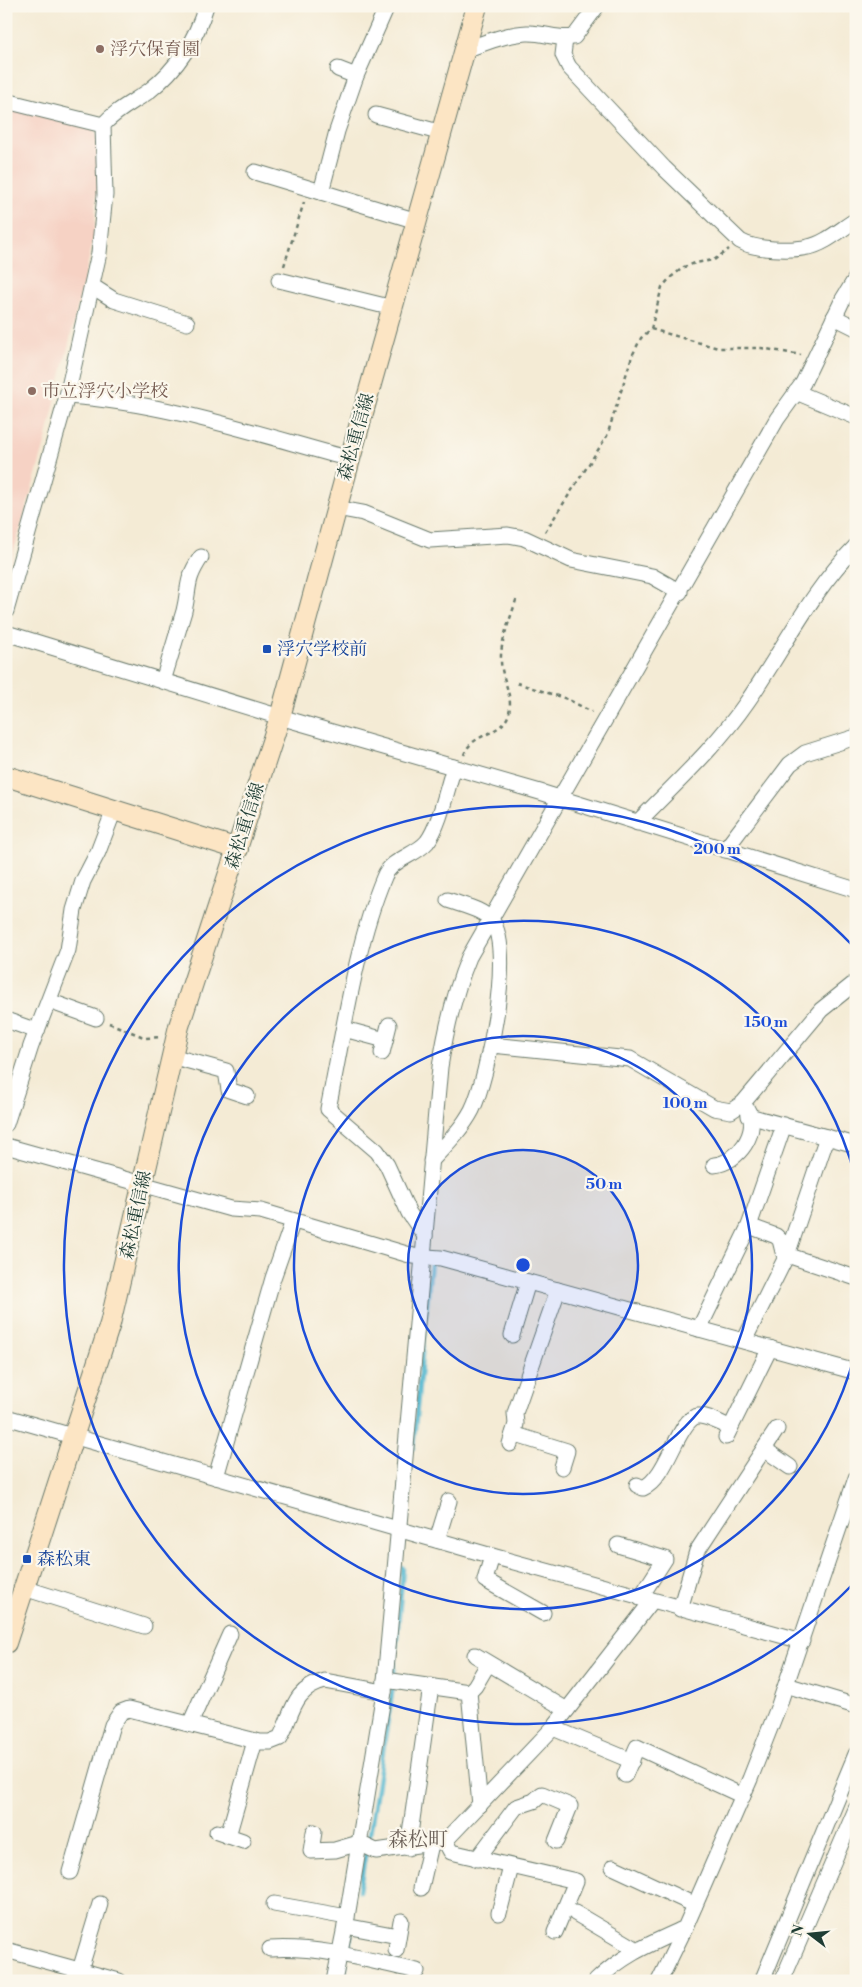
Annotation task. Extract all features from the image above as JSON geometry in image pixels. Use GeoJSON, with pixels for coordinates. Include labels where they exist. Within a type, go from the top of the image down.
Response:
{"type":"FeatureCollection","features":[{"type":"Feature","properties":{"kind":"main road","name":"森松重信線"},"geometry":{"type":"LineString","coordinates":[[8,1633],[75,1436],[110,1324],[176,1036],[194,973],[238,849],[280,717],[336,508],[477,6]]}},
{"type":"Feature","properties":{"kind":"main road"},"geometry":{"type":"LineString","coordinates":[[6,776],[238,849]]}},
{"type":"Feature","properties":{"kind":"street"},"geometry":{"type":"LineString","coordinates":[[6,611],[67,396],[92,286],[103,220],[103,125],[121,107],[154,86],[177,63],[191,43],[206,6]]}},
{"type":"Feature","properties":{"kind":"street"},"geometry":{"type":"LineString","coordinates":[[315,190],[356,76],[387,6]]}},
{"type":"Feature","properties":{"kind":"street"},"geometry":{"type":"LineString","coordinates":[[465,50],[490,41],[528,33],[565,39],[574,37],[597,6]]}},
{"type":"Feature","properties":{"kind":"street"},"geometry":{"type":"LineString","coordinates":[[565,39],[563,55],[569,67],[658,161],[740,241],[748,246],[764,248],[809,247],[856,220]]}},
{"type":"Feature","properties":{"kind":"street"},"geometry":{"type":"LineString","coordinates":[[338,69],[356,76]]}},
{"type":"Feature","properties":{"kind":"street"},"geometry":{"type":"LineString","coordinates":[[6,101],[103,125]]}},
{"type":"Feature","properties":{"kind":"street"},"geometry":{"type":"LineString","coordinates":[[376,115],[442,133]]}},
{"type":"Feature","properties":{"kind":"street"},"geometry":{"type":"LineString","coordinates":[[255,172],[417,221]]}},
{"type":"Feature","properties":{"kind":"street"},"geometry":{"type":"LineString","coordinates":[[334,1981],[346,1921],[384,1686],[440,1067],[450,1011],[469,957],[680,592],[777,419],[796,392],[856,278]]}},
{"type":"Feature","properties":{"kind":"street"},"geometry":{"type":"LineString","coordinates":[[279,280],[393,308]]}},
{"type":"Feature","properties":{"kind":"street"},"geometry":{"type":"LineString","coordinates":[[92,286],[114,300],[187,323]]}},
{"type":"Feature","properties":{"kind":"street"},"geometry":{"type":"LineString","coordinates":[[834,318],[856,328]]}},
{"type":"Feature","properties":{"kind":"street"},"geometry":{"type":"LineString","coordinates":[[796,392],[856,417]]}},
{"type":"Feature","properties":{"kind":"street"},"geometry":{"type":"LineString","coordinates":[[67,396],[101,398],[155,408],[350,459]]}},
{"type":"Feature","properties":{"kind":"street"},"geometry":{"type":"LineString","coordinates":[[336,508],[363,513],[430,540],[508,535],[524,538],[571,560],[652,576],[680,592]]}},
{"type":"Feature","properties":{"kind":"street"},"geometry":{"type":"LineString","coordinates":[[637,823],[716,742],[747,702],[830,575],[856,546]]}},
{"type":"Feature","properties":{"kind":"street"},"geometry":{"type":"LineString","coordinates":[[163,681],[184,608],[186,586],[192,571],[201,557]]}},
{"type":"Feature","properties":{"kind":"street"},"geometry":{"type":"LineString","coordinates":[[6,634],[280,717],[457,768],[856,890]]}},
{"type":"Feature","properties":{"kind":"street"},"geometry":{"type":"LineString","coordinates":[[725,850],[790,764],[805,753],[856,737]]}},
{"type":"Feature","properties":{"kind":"street"},"geometry":{"type":"LineString","coordinates":[[425,1236],[409,1213],[387,1165],[377,1151],[328,1109],[361,950],[384,876],[394,864],[426,843],[457,768]]}},
{"type":"Feature","properties":{"kind":"street"},"geometry":{"type":"LineString","coordinates":[[6,1124],[37,1031],[68,950],[74,910],[83,881],[98,852],[114,810]]}},
{"type":"Feature","properties":{"kind":"street"},"geometry":{"type":"LineString","coordinates":[[431,1161],[446,1146],[471,1111],[492,1045],[501,942],[498,931],[491,919],[480,912],[448,900]]}},
{"type":"Feature","properties":{"kind":"street"},"geometry":{"type":"LineString","coordinates":[[714,1165],[723,1164],[741,1152],[746,1142],[746,1110],[821,1010],[856,982]]}},
{"type":"Feature","properties":{"kind":"street"},"geometry":{"type":"LineString","coordinates":[[49,1001],[96,1018]]}},
{"type":"Feature","properties":{"kind":"street"},"geometry":{"type":"LineString","coordinates":[[6,1020],[37,1031]]}},
{"type":"Feature","properties":{"kind":"street"},"geometry":{"type":"LineString","coordinates":[[344,1029],[384,1046],[389,1025]]}},
{"type":"Feature","properties":{"kind":"street"},"geometry":{"type":"LineString","coordinates":[[492,1045],[630,1059],[639,1062],[714,1108],[730,1111],[739,1108],[784,1125],[856,1145]]}},
{"type":"Feature","properties":{"kind":"street"},"geometry":{"type":"LineString","coordinates":[[172,1056],[226,1071],[229,1090],[248,1096]]}},
{"type":"Feature","properties":{"kind":"street"},"geometry":{"type":"LineString","coordinates":[[699,1329],[748,1226],[784,1125]]}},
{"type":"Feature","properties":{"kind":"street"},"geometry":{"type":"LineString","coordinates":[[744,1341],[787,1255],[826,1137]]}},
{"type":"Feature","properties":{"kind":"street"},"geometry":{"type":"LineString","coordinates":[[6,1146],[231,1209],[246,1208],[413,1256],[441,1258],[699,1329],[855,1369]]}},
{"type":"Feature","properties":{"kind":"street"},"geometry":{"type":"LineString","coordinates":[[216,1477],[273,1278],[293,1221]]}},
{"type":"Feature","properties":{"kind":"street"},"geometry":{"type":"LineString","coordinates":[[748,1226],[776,1236],[780,1240],[783,1252],[787,1255],[856,1278]]}},
{"type":"Feature","properties":{"kind":"street"},"geometry":{"type":"LineString","coordinates":[[512,1335],[528,1282]]}},
{"type":"Feature","properties":{"kind":"street"},"geometry":{"type":"LineString","coordinates":[[558,1290],[521,1377],[515,1413],[516,1424],[511,1439],[567,1451],[562,1467]]}},
{"type":"Feature","properties":{"kind":"street"},"geometry":{"type":"LineString","coordinates":[[637,1485],[644,1488],[656,1478],[685,1425],[692,1417],[700,1415],[728,1432],[770,1348]]}},
{"type":"Feature","properties":{"kind":"street"},"geometry":{"type":"LineString","coordinates":[[6,1417],[680,1609],[802,1641]]}},
{"type":"Feature","properties":{"kind":"street"},"geometry":{"type":"LineString","coordinates":[[680,1609],[698,1551],[777,1429]]}},
{"type":"Feature","properties":{"kind":"street"},"geometry":{"type":"LineString","coordinates":[[764,1449],[790,1467]]}},
{"type":"Feature","properties":{"kind":"street"},"geometry":{"type":"LineString","coordinates":[[659,1981],[685,1928],[743,1796],[802,1641],[856,1478]]}},
{"type":"Feature","properties":{"kind":"street"},"geometry":{"type":"LineString","coordinates":[[437,1540],[449,1502]]}},
{"type":"Feature","properties":{"kind":"street"},"geometry":{"type":"LineString","coordinates":[[422,1888],[438,1843],[480,1805],[553,1728],[646,1599],[665,1559],[618,1545]]}},
{"type":"Feature","properties":{"kind":"street"},"geometry":{"type":"LineString","coordinates":[[492,1556],[485,1580],[543,1613]]}},
{"type":"Feature","properties":{"kind":"street"},"geometry":{"type":"LineString","coordinates":[[24,1588],[144,1626]]}},
{"type":"Feature","properties":{"kind":"street"},"geometry":{"type":"LineString","coordinates":[[190,1724],[230,1634]]}},
{"type":"Feature","properties":{"kind":"street"},"geometry":{"type":"LineString","coordinates":[[475,1655],[567,1710]]}},
{"type":"Feature","properties":{"kind":"street"},"geometry":{"type":"LineString","coordinates":[[469,1692],[475,1686],[488,1664]]}},
{"type":"Feature","properties":{"kind":"street"},"geometry":{"type":"LineString","coordinates":[[70,1872],[114,1719],[121,1712],[129,1709],[255,1741],[270,1742],[280,1738],[297,1699],[305,1689],[315,1683],[325,1681],[384,1686],[431,1686],[469,1692]]}},
{"type":"Feature","properties":{"kind":"street"},"geometry":{"type":"LineString","coordinates":[[786,1685],[856,1706]]}},
{"type":"Feature","properties":{"kind":"street"},"geometry":{"type":"LineString","coordinates":[[408,1848],[431,1686]]}},
{"type":"Feature","properties":{"kind":"street"},"geometry":{"type":"LineString","coordinates":[[469,1692],[480,1805]]}},
{"type":"Feature","properties":{"kind":"street"},"geometry":{"type":"LineString","coordinates":[[553,1728],[629,1768],[637,1748],[667,1752],[743,1796]]}},
{"type":"Feature","properties":{"kind":"street"},"geometry":{"type":"LineString","coordinates":[[243,1841],[222,1834],[255,1741]]}},
{"type":"Feature","properties":{"kind":"street"},"geometry":{"type":"LineString","coordinates":[[762,1981],[856,1754]]}},
{"type":"Feature","properties":{"kind":"street"},"geometry":{"type":"LineString","coordinates":[[477,1859],[512,1803],[534,1801],[542,1794],[570,1806],[556,1841]]}},
{"type":"Feature","properties":{"kind":"street"},"geometry":{"type":"LineString","coordinates":[[782,1981],[856,1809]]}},
{"type":"Feature","properties":{"kind":"street"},"geometry":{"type":"LineString","coordinates":[[314,1832],[311,1851],[335,1850],[359,1842],[376,1851],[438,1843],[451,1852],[576,1881],[555,1932]]}},
{"type":"Feature","properties":{"kind":"street"},"geometry":{"type":"LineString","coordinates":[[613,1866],[695,1905]]}},
{"type":"Feature","properties":{"kind":"street"},"geometry":{"type":"LineString","coordinates":[[499,1913],[511,1867]]}},
{"type":"Feature","properties":{"kind":"street"},"geometry":{"type":"LineString","coordinates":[[86,1975],[100,1904]]}},
{"type":"Feature","properties":{"kind":"street"},"geometry":{"type":"LineString","coordinates":[[274,1904],[398,1935]]}},
{"type":"Feature","properties":{"kind":"street"},"geometry":{"type":"LineString","coordinates":[[575,1913],[636,1949]]}},
{"type":"Feature","properties":{"kind":"street"},"geometry":{"type":"LineString","coordinates":[[596,1981],[614,1963],[636,1949],[685,1928]]}},
{"type":"Feature","properties":{"kind":"street"},"geometry":{"type":"LineString","coordinates":[[270,1949],[296,1948],[340,1954],[417,1971]]}},
{"type":"Feature","properties":{"kind":"street"},"geometry":{"type":"LineString","coordinates":[[6,1950],[86,1975],[119,1981]]}},
{"type":"Feature","properties":{"kind":"path"},"geometry":{"type":"LineString","coordinates":[[279,280],[315,190]]}},
{"type":"Feature","properties":{"kind":"path"},"geometry":{"type":"LineString","coordinates":[[537,544],[607,436],[632,356],[641,338],[651,329],[662,288],[671,277],[695,263],[714,260],[740,241]]}},
{"type":"Feature","properties":{"kind":"path"},"geometry":{"type":"LineString","coordinates":[[651,329],[718,348],[761,348],[815,358]]}},
{"type":"Feature","properties":{"kind":"path"},"geometry":{"type":"LineString","coordinates":[[457,768],[471,744],[500,728],[507,718],[512,703],[501,662],[501,653],[516,600]]}},
{"type":"Feature","properties":{"kind":"path"},"geometry":{"type":"LineString","coordinates":[[516,683],[567,699],[606,718]]}},
{"type":"Feature","properties":{"kind":"path"},"geometry":{"type":"LineString","coordinates":[[96,1018],[146,1038],[176,1036]]}},
{"type":"Feature","properties":{"kind":"shaded area","name":"市立浮穴小学校"},"geometry":{"type":"Polygon","coordinates":[[[6,106],[93,129],[97,141],[97,188],[94,237],[46,440],[6,578],[6,106]]]}},
{"type":"Feature","properties":{"kind":"waterway"},"geometry":{"type":"LineString","coordinates":[[413,1448],[431,1263]]}},
{"type":"Feature","properties":{"kind":"waterway"},"geometry":{"type":"LineString","coordinates":[[394,1673],[403,1568]]}},
{"type":"Feature","properties":{"kind":"waterway"},"geometry":{"type":"LineString","coordinates":[[369,1840],[393,1687]]}},
{"type":"Feature","properties":{"kind":"waterway"},"geometry":{"type":"LineString","coordinates":[[359,1891],[366,1851]]}},
{"type":"Feature","properties":{"kind":"waterway"},"geometry":{"type":"LineString","coordinates":[[349,1947],[351,1935]]}},
{"type":"Feature","properties":{"kind":"waterway"},"geometry":{"type":"LineString","coordinates":[[343,1981],[346,1966]]}},
{"type":"Feature","properties":{"kind":"place","name":"浮穴保育園"},"geometry":{"type":"Point","coordinates":[100,49]}},
{"type":"Feature","properties":{"kind":"place","name":"市立浮穴小学校"},"geometry":{"type":"Point","coordinates":[32,391]}},
{"type":"Feature","properties":{"kind":"place","name":"浮穴学校前"},"geometry":{"type":"Point","coordinates":[267,649]}},
{"type":"Feature","properties":{"kind":"place","name":"森松東"},"geometry":{"type":"Point","coordinates":[27,1559]}},
{"type":"Feature","properties":{"kind":"district","name":"森松町"},"geometry":{"type":"Point","coordinates":[418,1840]}}]}
